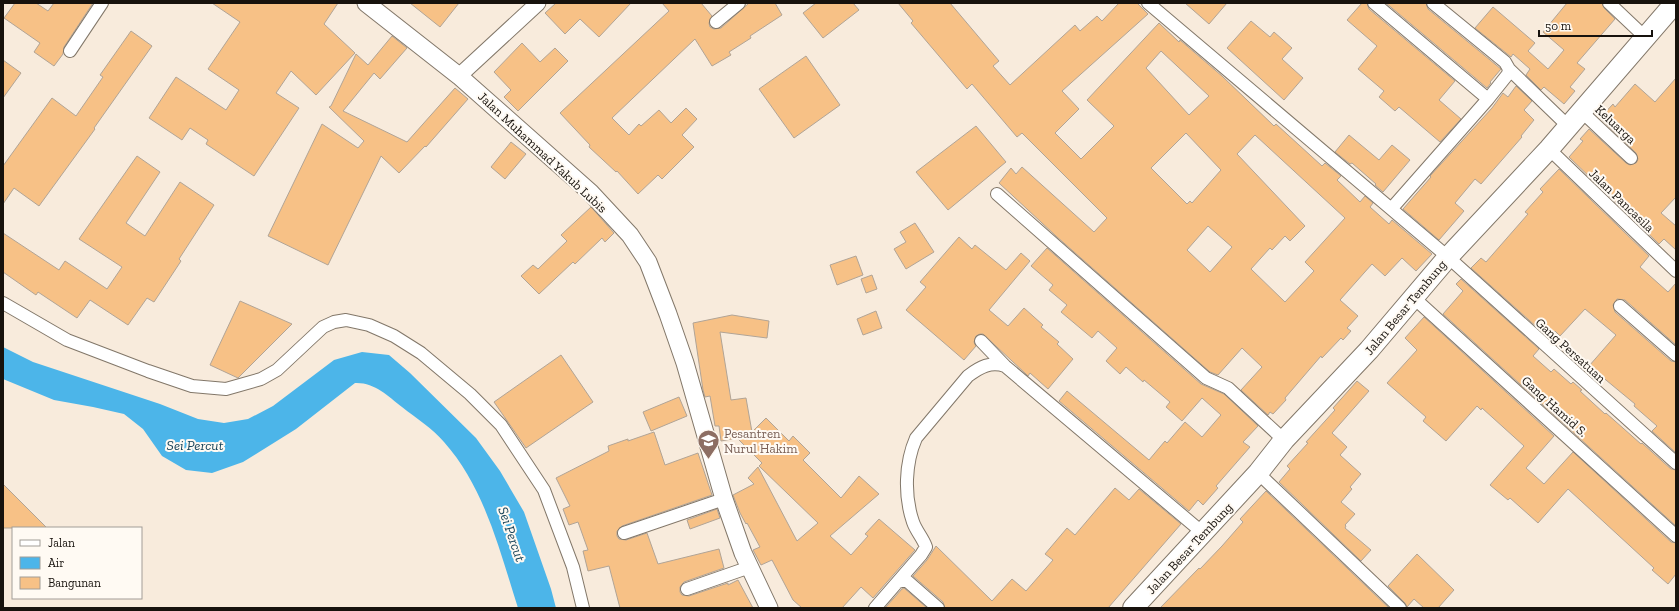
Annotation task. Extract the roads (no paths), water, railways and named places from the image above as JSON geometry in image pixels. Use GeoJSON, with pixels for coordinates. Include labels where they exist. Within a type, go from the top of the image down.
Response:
{"type":"FeatureCollection","features":[{"type":"Feature","properties":{"kind":"highway","name":"Jalan Besar Tembung"},"geometry":{"type":"LineString","coordinates":[[1133,608],[1258,473],[1284,440],[1369,350],[1448,256],[1549,149],[1675,3]]}},
{"type":"Feature","properties":{"kind":"main road","name":"Jalan Muhammad Yakub Lubis"},"geometry":{"type":"LineString","coordinates":[[366,3],[459,76],[590,192],[630,235],[648,262],[686,363],[724,499],[750,567],[769,608]]}},
{"type":"Feature","properties":{"kind":"street"},"geometry":{"type":"LineString","coordinates":[[70,51],[102,3]]}},
{"type":"Feature","properties":{"kind":"street"},"geometry":{"type":"LineString","coordinates":[[459,76],[538,3]]}},
{"type":"Feature","properties":{"kind":"street"},"geometry":{"type":"LineString","coordinates":[[716,22],[739,3]]}},
{"type":"Feature","properties":{"kind":"street","name":"Gang Persatuan"},"geometry":{"type":"LineString","coordinates":[[1148,3],[1448,256],[1676,463]]}},
{"type":"Feature","properties":{"kind":"street"},"geometry":{"type":"LineString","coordinates":[[1374,3],[1488,99]]}},
{"type":"Feature","properties":{"kind":"street"},"geometry":{"type":"LineString","coordinates":[[1433,3],[1505,62],[1509,70],[1568,126]]}},
{"type":"Feature","properties":{"kind":"street"},"geometry":{"type":"LineString","coordinates":[[1609,3],[1645,37]]}},
{"type":"Feature","properties":{"kind":"street"},"geometry":{"type":"LineString","coordinates":[[1392,208],[1488,99],[1508,74],[1509,70]]}},
{"type":"Feature","properties":{"kind":"street","name":"Keluarga"},"geometry":{"type":"LineString","coordinates":[[1581,111],[1631,158]]}},
{"type":"Feature","properties":{"kind":"street","name":"Jalan Pancasila"},"geometry":{"type":"LineString","coordinates":[[1549,149],[1676,271]]}},
{"type":"Feature","properties":{"kind":"street"},"geometry":{"type":"LineString","coordinates":[[997,194],[1206,378],[1228,388],[1284,440]]}},
{"type":"Feature","properties":{"kind":"street","name":"Gang Hamid S."},"geometry":{"type":"LineString","coordinates":[[1414,298],[1676,536]]}},
{"type":"Feature","properties":{"kind":"street"},"geometry":{"type":"LineString","coordinates":[[3,303],[66,340],[192,386],[226,389],[261,380],[277,370],[323,327],[334,322],[346,320],[369,325],[394,336],[421,353],[470,394],[501,425],[544,490],[573,567],[583,608]]}},
{"type":"Feature","properties":{"kind":"street"},"geometry":{"type":"LineString","coordinates":[[1620,306],[1676,355]]}},
{"type":"Feature","properties":{"kind":"street"},"geometry":{"type":"LineString","coordinates":[[981,342],[1005,366],[1203,533]]}},
{"type":"Feature","properties":{"kind":"street"},"geometry":{"type":"LineString","coordinates":[[875,608],[921,555],[926,547],[914,524],[909,499],[908,464],[911,450],[916,438],[973,372],[978,368],[997,363],[1005,366]]}},
{"type":"Feature","properties":{"kind":"street"},"geometry":{"type":"LineString","coordinates":[[1258,473],[1400,608]]}},
{"type":"Feature","properties":{"kind":"street"},"geometry":{"type":"LineString","coordinates":[[624,533],[724,499]]}},
{"type":"Feature","properties":{"kind":"street"},"geometry":{"type":"LineString","coordinates":[[687,589],[750,567]]}},
{"type":"Feature","properties":{"kind":"street"},"geometry":{"type":"LineString","coordinates":[[898,582],[906,580],[938,608]]}},
{"type":"Feature","properties":{"kind":"water","name":"Sei Percut"},"geometry":{"type":"Polygon","coordinates":[[[3,347],[33,362],[160,404],[198,419],[224,423],[248,419],[273,406],[334,360],[362,352],[389,355],[410,373],[476,438],[500,471],[524,512],[551,589],[556,608],[518,608],[490,521],[470,479],[458,460],[435,433],[375,387],[362,383],[355,383],[296,429],[243,462],[212,473],[186,470],[162,456],[143,429],[124,414],[54,400],[3,379],[3,347]]]}},
{"type":"Feature","properties":{"kind":"place","name":"Pesantren Nurul Hakim"},"geometry":{"type":"Point","coordinates":[709,460]}}]}
